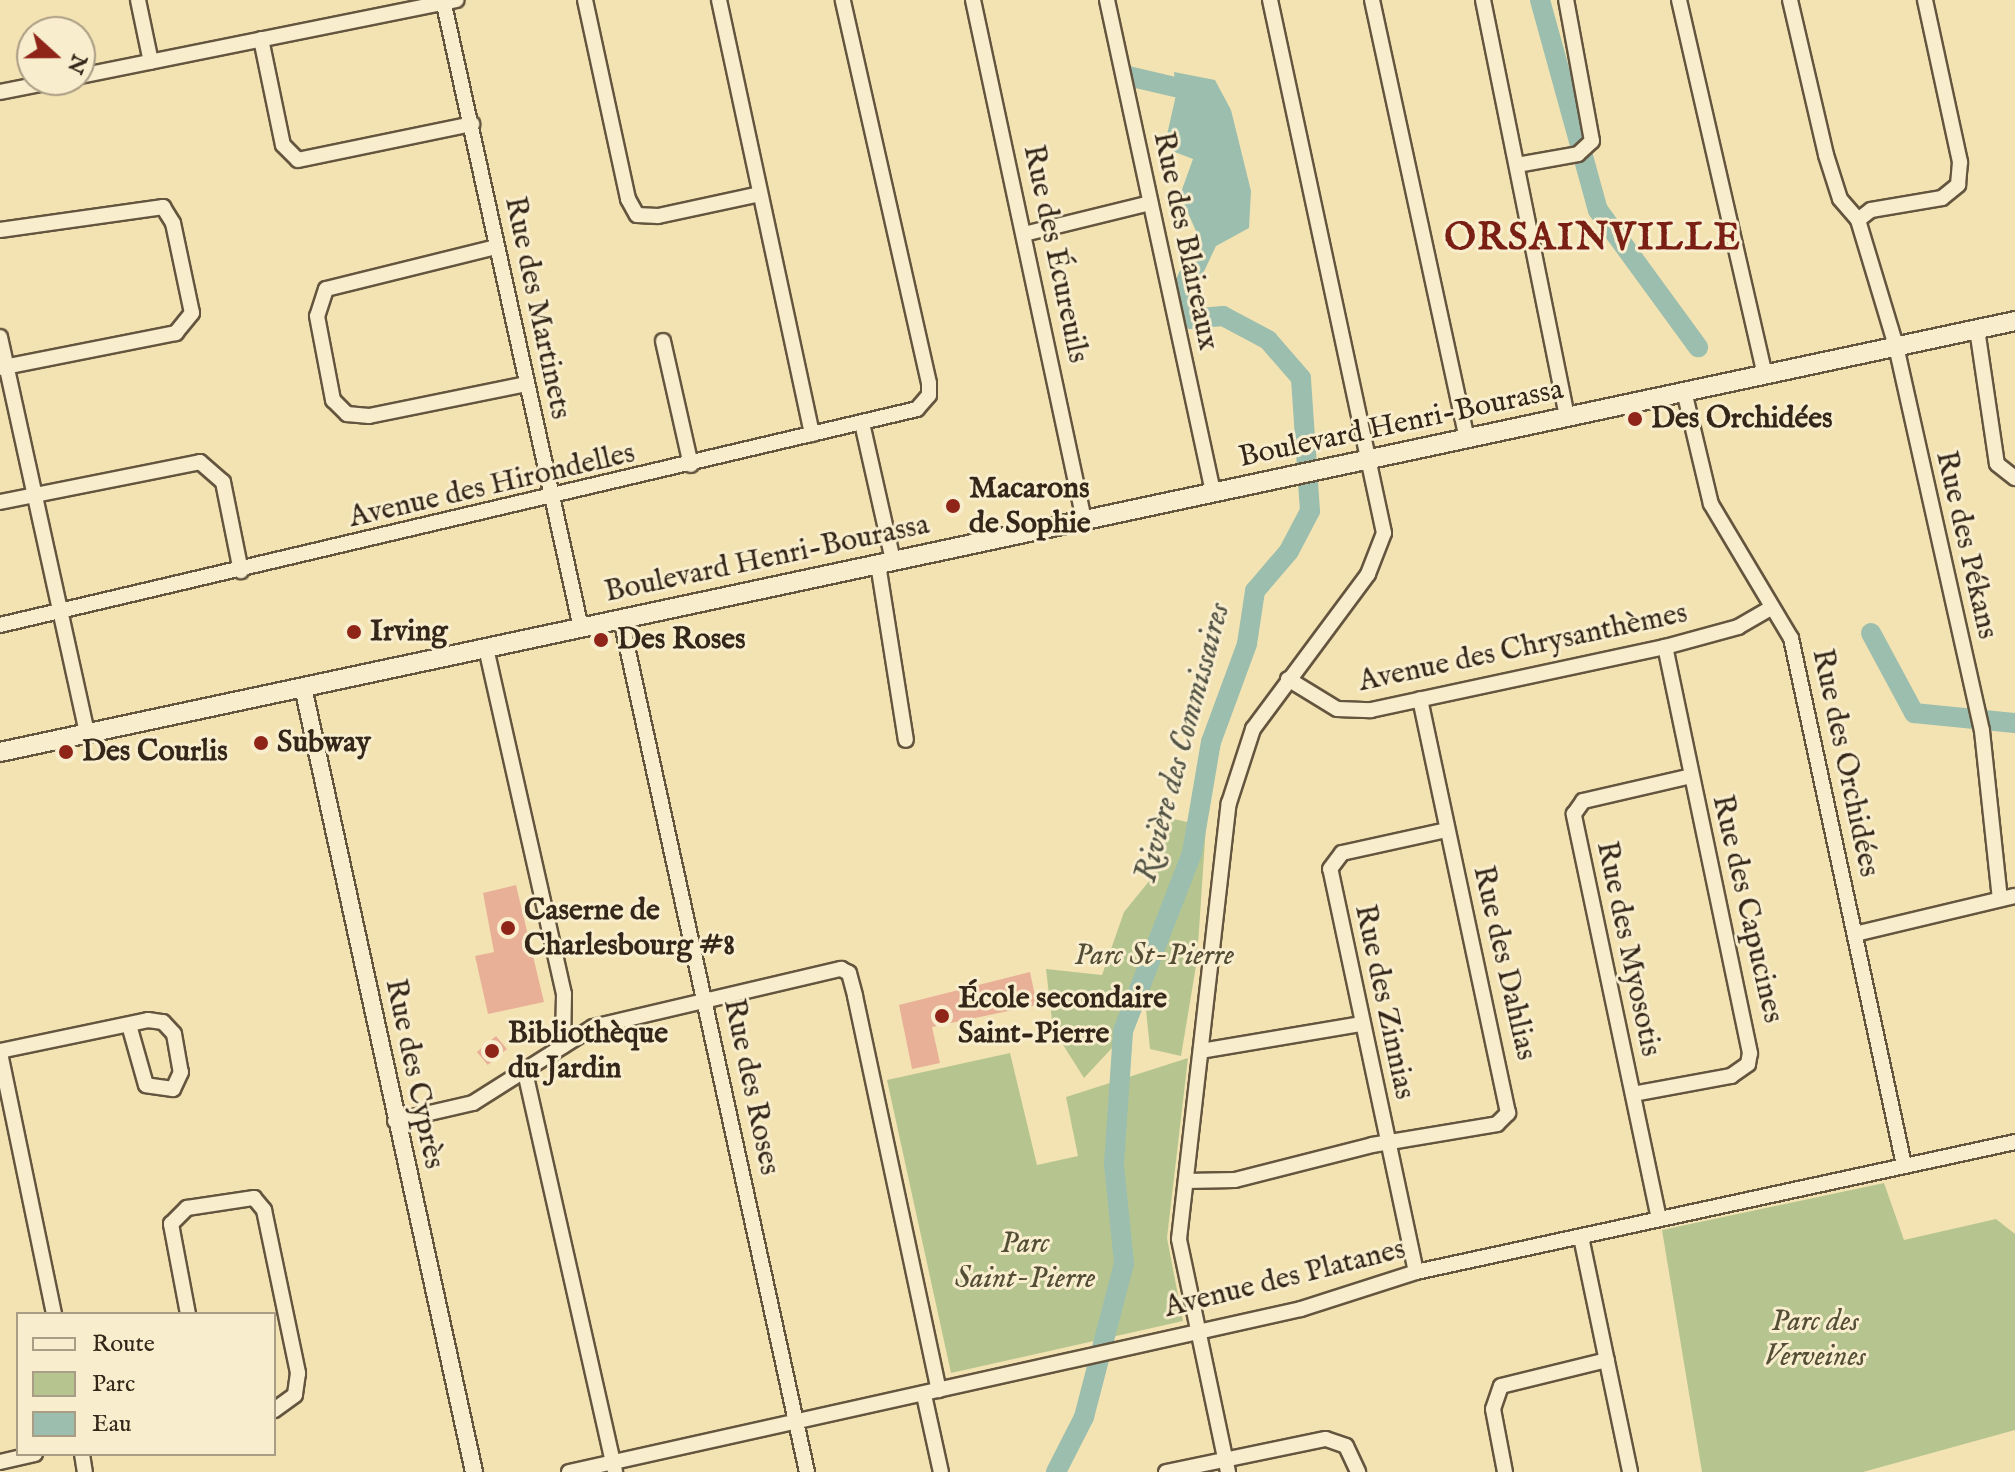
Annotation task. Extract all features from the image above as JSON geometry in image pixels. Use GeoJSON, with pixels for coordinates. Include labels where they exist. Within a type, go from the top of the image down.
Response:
{"type":"FeatureCollection","features":[{"type":"Feature","properties":{"kind":"main road","name":"Boulevard Henri-Bourassa"},"geometry":{"type":"LineString","coordinates":[[0,752],[2015,321]]}},
{"type":"Feature","properties":{"kind":"street"},"geometry":{"type":"LineString","coordinates":[[138,0],[151,62]]}},
{"type":"Feature","properties":{"kind":"street"},"geometry":{"type":"LineString","coordinates":[[585,0],[628,199],[637,215],[658,216],[760,194]]}},
{"type":"Feature","properties":{"kind":"street"},"geometry":{"type":"LineString","coordinates":[[719,0],[812,434]]}},
{"type":"Feature","properties":{"kind":"street","name":"Avenue des Hirondelles"},"geometry":{"type":"LineString","coordinates":[[0,625],[552,500],[917,409],[929,395],[843,0]]}},
{"type":"Feature","properties":{"kind":"street","name":"Rue des Écureuils"},"geometry":{"type":"LineString","coordinates":[[973,0],[1084,520]]}},
{"type":"Feature","properties":{"kind":"street","name":"Rue des Blaireaux"},"geometry":{"type":"LineString","coordinates":[[1107,0],[1213,492]]}},
{"type":"Feature","properties":{"kind":"street"},"geometry":{"type":"LineString","coordinates":[[1226,1465],[1179,1239],[1235,773],[1253,729],[1368,574],[1383,541],[1270,0]]}},
{"type":"Feature","properties":{"kind":"street"},"geometry":{"type":"LineString","coordinates":[[1372,0],[1467,438]]}},
{"type":"Feature","properties":{"kind":"street"},"geometry":{"type":"LineString","coordinates":[[1483,0],[1567,417]]}},
{"type":"Feature","properties":{"kind":"street"},"geometry":{"type":"LineString","coordinates":[[1517,165],[1583,152],[1592,114],[1566,0]]}},
{"type":"Feature","properties":{"kind":"street"},"geometry":{"type":"LineString","coordinates":[[1679,0],[1765,374]]}},
{"type":"Feature","properties":{"kind":"street","name":"Rue des Pékans"},"geometry":{"type":"LineString","coordinates":[[1790,0],[1826,155],[1840,199],[1858,220],[1896,346],[1982,731],[2000,899]]}},
{"type":"Feature","properties":{"kind":"street"},"geometry":{"type":"LineString","coordinates":[[1858,220],[1871,210],[1942,198],[1961,175],[1925,0]]}},
{"type":"Feature","properties":{"kind":"street"},"geometry":{"type":"LineString","coordinates":[[96,73],[448,1]]}},
{"type":"Feature","properties":{"kind":"street","name":"Rue des Martinets"},"geometry":{"type":"LineString","coordinates":[[448,1],[496,247],[581,628]]}},
{"type":"Feature","properties":{"kind":"street"},"geometry":{"type":"LineString","coordinates":[[261,39],[283,145],[298,160],[472,124]]}},
{"type":"Feature","properties":{"kind":"street"},"geometry":{"type":"LineString","coordinates":[[1024,234],[1150,203]]}},
{"type":"Feature","properties":{"kind":"street"},"geometry":{"type":"LineString","coordinates":[[0,230],[163,207],[192,302],[190,323],[176,333],[3,368]]}},
{"type":"Feature","properties":{"kind":"street"},"geometry":{"type":"LineString","coordinates":[[496,247],[326,289],[317,316],[333,400],[347,414],[369,416],[526,384]]}},
{"type":"Feature","properties":{"kind":"street"},"geometry":{"type":"LineString","coordinates":[[1977,329],[1997,464],[2015,478]]}},
{"type":"Feature","properties":{"kind":"street"},"geometry":{"type":"LineString","coordinates":[[0,337],[3,368],[87,733]]}},
{"type":"Feature","properties":{"kind":"street"},"geometry":{"type":"LineString","coordinates":[[663,341],[691,465]]}},
{"type":"Feature","properties":{"kind":"street","name":"Rue des Orchidées"},"geometry":{"type":"LineString","coordinates":[[1684,391],[1711,504],[1791,638],[1904,1165]]}},
{"type":"Feature","properties":{"kind":"street"},"geometry":{"type":"LineString","coordinates":[[862,423],[886,562],[906,740]]}},
{"type":"Feature","properties":{"kind":"street"},"geometry":{"type":"LineString","coordinates":[[0,502],[189,462],[209,465],[223,482],[241,571]]}},
{"type":"Feature","properties":{"kind":"street","name":"Avenue des Chrysanthèmes"},"geometry":{"type":"LineString","coordinates":[[1288,679],[1318,700],[1350,711],[1665,647],[1738,627],[1772,607]]}},
{"type":"Feature","properties":{"kind":"street","name":"Rue des Roses"},"geometry":{"type":"LineString","coordinates":[[621,619],[807,1472]]}},
{"type":"Feature","properties":{"kind":"street","name":"Rue des Capucines"},"geometry":{"type":"LineString","coordinates":[[1633,1094],[1731,1076],[1748,1064],[1750,1053],[1665,647]]}},
{"type":"Feature","properties":{"kind":"street"},"geometry":{"type":"LineString","coordinates":[[486,648],[564,994],[563,1046]]}},
{"type":"Feature","properties":{"kind":"street","name":"Rue des Cyprès"},"geometry":{"type":"LineString","coordinates":[[303,687],[395,1121],[474,1472]]}},
{"type":"Feature","properties":{"kind":"street","name":"Rue des Dahlias"},"geometry":{"type":"LineString","coordinates":[[1388,1143],[1497,1124],[1508,1113],[1420,699]]}},
{"type":"Feature","properties":{"kind":"street","name":"Rue des Myosotis"},"geometry":{"type":"LineString","coordinates":[[1659,1219],[1574,814],[1583,801],[1691,776]]}},
{"type":"Feature","properties":{"kind":"street","name":"Rue des Zinnias"},"geometry":{"type":"LineString","coordinates":[[1416,1272],[1330,869],[1342,853],[1447,830]]}},
{"type":"Feature","properties":{"kind":"street"},"geometry":{"type":"LineString","coordinates":[[1855,934],[2015,896]]}},
{"type":"Feature","properties":{"kind":"street"},"geometry":{"type":"LineString","coordinates":[[395,1121],[473,1103],[593,1027],[831,969],[849,973],[939,1390]]}},
{"type":"Feature","properties":{"kind":"street"},"geometry":{"type":"LineString","coordinates":[[54,1312],[0,1052],[148,1020],[170,1026],[181,1072],[173,1089],[146,1085],[129,1025]]}},
{"type":"Feature","properties":{"kind":"street"},"geometry":{"type":"LineString","coordinates":[[1201,1051],[1361,1024]]}},
{"type":"Feature","properties":{"kind":"street"},"geometry":{"type":"LineString","coordinates":[[525,1072],[614,1467]]}},
{"type":"Feature","properties":{"kind":"street","name":"Avenue des Platanes"},"geometry":{"type":"LineString","coordinates":[[569,1472],[614,1467],[1197,1329],[1301,1309],[1416,1272],[2015,1142]]}},
{"type":"Feature","properties":{"kind":"street"},"geometry":{"type":"LineString","coordinates":[[1186,1181],[1235,1180],[1388,1143]]}},
{"type":"Feature","properties":{"kind":"street"},"geometry":{"type":"LineString","coordinates":[[188,1312],[171,1224],[187,1208],[254,1198],[266,1219],[298,1373],[295,1395],[276,1409]]}},
{"type":"Feature","properties":{"kind":"street"},"geometry":{"type":"LineString","coordinates":[[1581,1237],[1630,1472]]}},
{"type":"Feature","properties":{"kind":"street"},"geometry":{"type":"LineString","coordinates":[[1505,1472],[1493,1409],[1501,1386],[1607,1360]]}},
{"type":"Feature","properties":{"kind":"street"},"geometry":{"type":"LineString","coordinates":[[924,1395],[941,1472]]}},
{"type":"Feature","properties":{"kind":"street"},"geometry":{"type":"LineString","coordinates":[[1166,1472],[1226,1465],[1337,1440],[1358,1472]]}},
{"type":"Feature","properties":{"kind":"street"},"geometry":{"type":"LineString","coordinates":[[0,1462],[26,1456]]}},
{"type":"Feature","properties":{"kind":"green space","name":"Parc St-Pierre"},"geometry":{"type":"Polygon","coordinates":[[[1155,815],[1206,826],[1197,960],[1181,1056],[1150,1049],[1145,1000],[1126,1033],[1084,1078],[1053,1029],[1046,969],[1102,975],[1124,912],[1150,880],[1155,815]]]}},
{"type":"Feature","properties":{"kind":"green space","name":"Parc Saint-Pierre"},"geometry":{"type":"Polygon","coordinates":[[[1010,1053],[1037,1165],[1078,1156],[1066,1097],[1188,1058],[1167,1238],[1183,1321],[951,1373],[887,1080],[1010,1053]]]}},
{"type":"Feature","properties":{"kind":"green space","name":"Parc des Verveines"},"geometry":{"type":"Polygon","coordinates":[[[1884,1183],[1904,1240],[1996,1219],[2015,1234],[2015,1430],[1863,1472],[1702,1472],[1662,1230],[1884,1183]]]}},
{"type":"Feature","properties":{"kind":"water"},"geometry":{"type":"Polygon","coordinates":[[[1174,72],[1215,80],[1231,110],[1251,191],[1249,228],[1216,246],[1198,284],[1182,284],[1196,231],[1180,195],[1193,159],[1164,148],[1176,95],[1174,72]]]}},
{"type":"Feature","properties":{"kind":"building","name":"Caserne de Charlesbourg #8"},"geometry":{"type":"Polygon","coordinates":[[[516,885],[544,1002],[488,1014],[475,956],[494,952],[483,893],[516,885]]]}},
{"type":"Feature","properties":{"kind":"building","name":"École secondaire Saint-Pierre"},"geometry":{"type":"Polygon","coordinates":[[[1030,972],[1037,1005],[932,1027],[940,1063],[912,1069],[899,1005],[1030,972]]]}},
{"type":"Feature","properties":{"kind":"building","name":"Bibliothèque du Jardin"},"geometry":{"type":"Polygon","coordinates":[[[496,1036],[507,1049],[488,1065],[477,1052],[496,1036]]]}},
{"type":"Feature","properties":{"kind":"waterway"},"geometry":{"type":"LineString","coordinates":[[1540,0],[1598,210],[1698,347]]}},
{"type":"Feature","properties":{"kind":"waterway","name":"Rivière des Commissaires"},"geometry":{"type":"LineString","coordinates":[[1128,76],[1184,89],[1190,100]]}},
{"type":"Feature","properties":{"kind":"waterway","name":"Rivière des Commissaires"},"geometry":{"type":"LineString","coordinates":[[1056,1472],[1084,1417],[1124,1263],[1114,1164],[1123,1031],[1192,853],[1211,742],[1247,644],[1255,591],[1289,551],[1310,511],[1301,378],[1268,340],[1223,316],[1191,319],[1177,302],[1195,261]]}},
{"type":"Feature","properties":{"kind":"waterway"},"geometry":{"type":"LineString","coordinates":[[1871,633],[1914,713],[2015,723]]}},
{"type":"Feature","properties":{"kind":"place","name":"Des Orchidées"},"geometry":{"type":"Point","coordinates":[1635,419]}},
{"type":"Feature","properties":{"kind":"place","name":"Macarons de Sophie"},"geometry":{"type":"Point","coordinates":[953,506]}},
{"type":"Feature","properties":{"kind":"place","name":"Irving"},"geometry":{"type":"Point","coordinates":[354,632]}},
{"type":"Feature","properties":{"kind":"place","name":"Des Roses"},"geometry":{"type":"Point","coordinates":[601,640]}},
{"type":"Feature","properties":{"kind":"place","name":"Subway"},"geometry":{"type":"Point","coordinates":[261,743]}},
{"type":"Feature","properties":{"kind":"place","name":"Des Courlis"},"geometry":{"type":"Point","coordinates":[66,752]}},
{"type":"Feature","properties":{"kind":"place","name":"Caserne de Charlesbourg #8"},"geometry":{"type":"Point","coordinates":[508,928]}},
{"type":"Feature","properties":{"kind":"place","name":"École secondaire Saint-Pierre"},"geometry":{"type":"Point","coordinates":[942,1016]}},
{"type":"Feature","properties":{"kind":"place","name":"Bibliothèque du Jardin"},"geometry":{"type":"Point","coordinates":[492,1051]}},
{"type":"Feature","properties":{"kind":"district","name":"ORSAINVILLE"},"geometry":{"type":"Point","coordinates":[1593,240]}}]}
